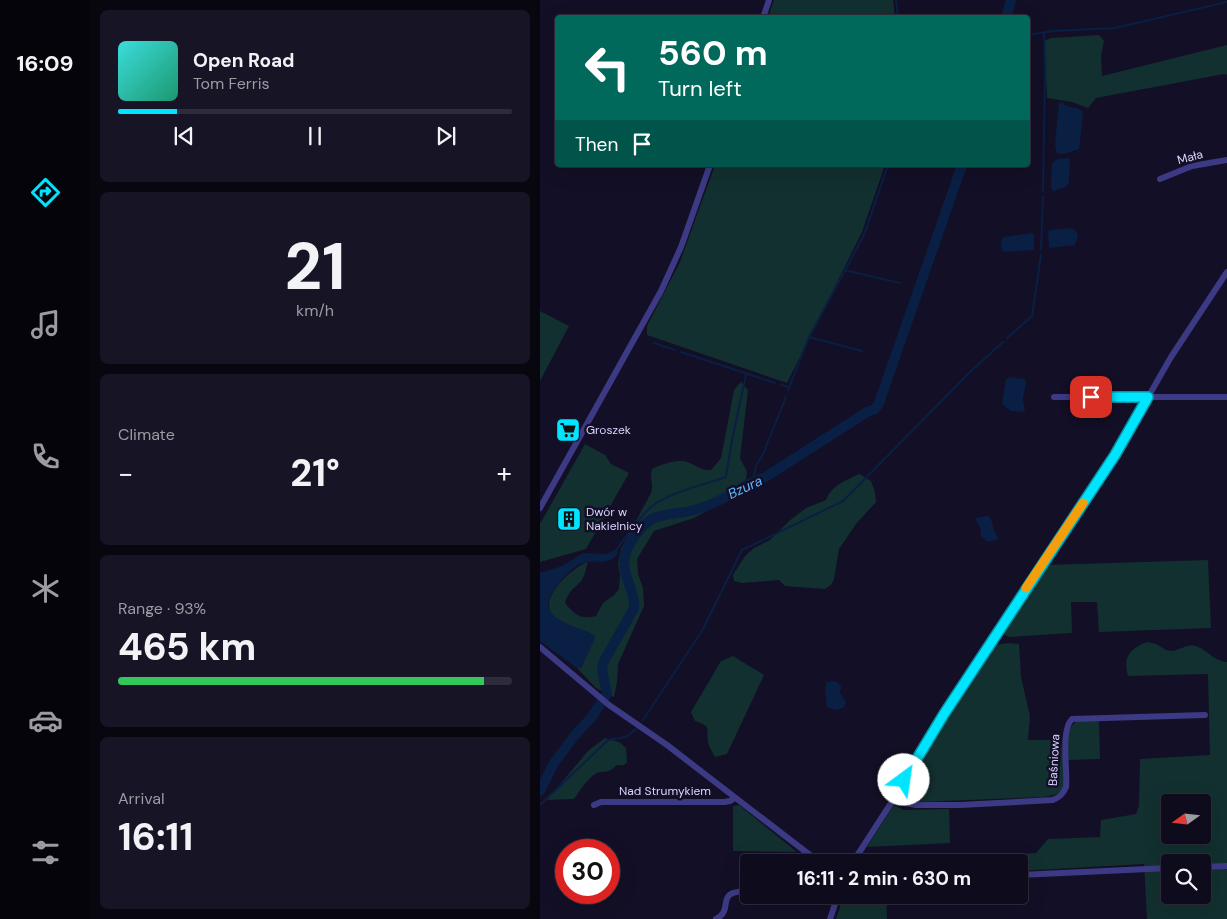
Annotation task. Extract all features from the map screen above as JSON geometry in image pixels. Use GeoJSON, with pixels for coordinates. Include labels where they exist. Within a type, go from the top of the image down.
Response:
{"type":"FeatureCollection","features":[{"type":"Feature","properties":{"kind":"street"},"geometry":{"type":"LineString","coordinates":[[764,15],[769,0]]}},
{"type":"Feature","properties":{"kind":"street","name":"Mała"},"geometry":{"type":"LineString","coordinates":[[1160,180],[1192,166],[1227,160]]}},
{"type":"Feature","properties":{"kind":"street"},"geometry":{"type":"LineString","coordinates":[[540,508],[661,291],[681,247],[709,167]]}},
{"type":"Feature","properties":{"kind":"street"},"geometry":{"type":"LineString","coordinates":[[858,854],[895,797],[944,714],[1115,455],[1171,357],[1227,272]]}},
{"type":"Feature","properties":{"kind":"street"},"geometry":{"type":"LineString","coordinates":[[1054,397],[1227,397]]}},
{"type":"Feature","properties":{"kind":"street"},"geometry":{"type":"LineString","coordinates":[[540,647],[609,705],[667,745],[808,854]]}},
{"type":"Feature","properties":{"kind":"street","name":"Baśniowa"},"geometry":{"type":"LineString","coordinates":[[895,797],[905,803],[916,806],[1053,800],[1059,798],[1064,793],[1066,787],[1066,737],[1069,723],[1072,719],[1205,715]]}},
{"type":"Feature","properties":{"kind":"street","name":"Nad Strumykiem"},"geometry":{"type":"LineString","coordinates":[[594,805],[601,802],[724,802],[735,798]]}},
{"type":"Feature","properties":{"kind":"street"},"geometry":{"type":"LineString","coordinates":[[1211,867],[1227,866]]}},
{"type":"Feature","properties":{"kind":"street"},"geometry":{"type":"LineString","coordinates":[[1028,875],[1161,868]]}},
{"type":"Feature","properties":{"kind":"street"},"geometry":{"type":"LineString","coordinates":[[716,919],[722,916],[728,894],[740,891]]}},
{"type":"Feature","properties":{"kind":"street"},"geometry":{"type":"LineString","coordinates":[[830,919],[835,904]]}},
{"type":"Feature","properties":{"kind":"green space"},"geometry":{"type":"Polygon","coordinates":[[[774,0],[893,0],[895,15],[769,15],[774,0]]]}},
{"type":"Feature","properties":{"kind":"green space"},"geometry":{"type":"Polygon","coordinates":[[[1099,35],[1104,41],[1101,56],[1102,76],[1227,45],[1227,75],[1224,74],[1096,98],[1088,108],[1072,102],[1047,98],[1044,41],[1051,38],[1099,35]]]}},
{"type":"Feature","properties":{"kind":"green space"},"geometry":{"type":"Polygon","coordinates":[[[714,167],[884,167],[862,232],[787,383],[647,335],[647,326],[680,262],[714,167]]]}},
{"type":"Feature","properties":{"kind":"green space"},"geometry":{"type":"Polygon","coordinates":[[[540,311],[569,326],[540,381],[540,311]]]}},
{"type":"Feature","properties":{"kind":"green space"},"geometry":{"type":"Polygon","coordinates":[[[741,382],[748,390],[740,458],[747,472],[744,491],[694,518],[654,531],[637,559],[638,574],[643,588],[644,606],[618,664],[614,697],[596,688],[577,668],[581,668],[595,637],[554,617],[549,606],[550,598],[554,590],[567,575],[588,562],[582,579],[570,593],[565,603],[579,616],[596,616],[603,603],[619,589],[620,575],[618,563],[621,549],[651,493],[652,469],[668,463],[684,461],[711,470],[721,458],[734,390],[741,382]]]}},
{"type":"Feature","properties":{"kind":"green space"},"geometry":{"type":"Polygon","coordinates":[[[585,444],[605,455],[611,464],[629,473],[586,549],[540,562],[540,524],[585,444]]]}},
{"type":"Feature","properties":{"kind":"green space"},"geometry":{"type":"Polygon","coordinates":[[[859,474],[871,481],[876,502],[856,524],[839,549],[834,579],[831,585],[825,589],[785,586],[779,580],[742,583],[734,581],[733,575],[745,556],[754,548],[770,540],[789,521],[806,508],[826,500],[840,484],[859,474]]]}},
{"type":"Feature","properties":{"kind":"green space"},"geometry":{"type":"Polygon","coordinates":[[[1208,560],[1211,628],[1099,632],[1097,602],[1071,602],[1072,633],[1009,637],[1002,633],[1046,565],[1208,560]]]}},
{"type":"Feature","properties":{"kind":"green space"},"geometry":{"type":"Polygon","coordinates":[[[1147,642],[1172,651],[1195,646],[1217,659],[1227,662],[1227,919],[1147,919],[1144,864],[1028,870],[1028,854],[1020,854],[1036,853],[1048,839],[1100,837],[1101,820],[1136,814],[1139,806],[1140,759],[1210,755],[1208,674],[1128,676],[1127,659],[1136,648],[1147,642]]]}},
{"type":"Feature","properties":{"kind":"green space"},"geometry":{"type":"Polygon","coordinates":[[[1019,644],[1021,677],[1030,716],[1028,740],[1061,740],[1064,773],[1062,790],[1056,794],[1043,797],[919,802],[905,799],[900,795],[990,651],[996,645],[1019,644]]]}},
{"type":"Feature","properties":{"kind":"green space"},"geometry":{"type":"Polygon","coordinates":[[[733,656],[764,675],[727,754],[715,757],[709,744],[706,726],[695,721],[691,712],[721,661],[733,656]]]}},
{"type":"Feature","properties":{"kind":"green space"},"geometry":{"type":"Polygon","coordinates":[[[1079,720],[1099,721],[1100,759],[1068,760],[1069,732],[1074,723],[1079,720]]]}},
{"type":"Feature","properties":{"kind":"green space"},"geometry":{"type":"Polygon","coordinates":[[[605,738],[619,742],[626,748],[627,762],[624,765],[617,765],[610,770],[592,776],[574,799],[547,800],[588,751],[605,738]]]}},
{"type":"Feature","properties":{"kind":"green space"},"geometry":{"type":"Polygon","coordinates":[[[739,805],[797,852],[733,851],[733,806],[739,805]]]}},
{"type":"Feature","properties":{"kind":"green space"},"geometry":{"type":"Polygon","coordinates":[[[894,805],[904,810],[949,809],[950,843],[867,847],[894,805]]]}},
{"type":"Feature","properties":{"kind":"green space"},"geometry":{"type":"Polygon","coordinates":[[[841,904],[886,904],[887,919],[836,919],[841,904]]]}},
{"type":"Feature","properties":{"kind":"water"},"geometry":{"type":"Polygon","coordinates":[[[1062,102],[1083,112],[1079,149],[1057,154],[1055,144],[1059,103],[1062,102]]]}},
{"type":"Feature","properties":{"kind":"water"},"geometry":{"type":"Polygon","coordinates":[[[1069,158],[1069,183],[1066,187],[1053,191],[1051,188],[1052,163],[1057,159],[1069,158]]]}},
{"type":"Feature","properties":{"kind":"water"},"geometry":{"type":"Polygon","coordinates":[[[1071,228],[1076,231],[1078,236],[1075,245],[1049,248],[1048,232],[1050,230],[1071,228]]]}},
{"type":"Feature","properties":{"kind":"water"},"geometry":{"type":"Polygon","coordinates":[[[1032,233],[1034,235],[1034,250],[1002,251],[1001,241],[1004,237],[1032,233]]]}},
{"type":"Feature","properties":{"kind":"water"},"geometry":{"type":"Polygon","coordinates":[[[1009,377],[1026,381],[1023,399],[1025,411],[1023,412],[1011,411],[1002,404],[1006,379],[1009,377]]]}},
{"type":"Feature","properties":{"kind":"water"},"geometry":{"type":"Polygon","coordinates":[[[989,516],[999,539],[987,542],[981,536],[981,530],[975,518],[989,516]]]}},
{"type":"Feature","properties":{"kind":"water"},"geometry":{"type":"Polygon","coordinates":[[[617,549],[618,552],[611,560],[585,562],[573,569],[557,585],[549,599],[548,606],[554,616],[592,634],[595,638],[581,668],[577,668],[540,641],[540,573],[562,566],[583,553],[604,554],[617,549]]]}},
{"type":"Feature","properties":{"kind":"water"},"geometry":{"type":"Polygon","coordinates":[[[835,681],[841,685],[840,693],[845,700],[845,704],[843,708],[835,710],[827,707],[825,688],[827,682],[835,681]]]}},
{"type":"Feature","properties":{"kind":"waterway"},"geometry":{"type":"LineString","coordinates":[[896,0],[898,15]]}},
{"type":"Feature","properties":{"kind":"waterway","name":"Bzura"},"geometry":{"type":"LineString","coordinates":[[1007,15],[1011,0]]}},
{"type":"Feature","properties":{"kind":"waterway"},"geometry":{"type":"LineString","coordinates":[[1030,35],[1053,31],[1115,28],[1227,2]]}},
{"type":"Feature","properties":{"kind":"waterway"},"geometry":{"type":"LineString","coordinates":[[1043,192],[1044,32]]}},
{"type":"Feature","properties":{"kind":"waterway"},"geometry":{"type":"LineString","coordinates":[[788,390],[809,337],[864,235],[887,167]]}},
{"type":"Feature","properties":{"kind":"waterway","name":"Bzura"},"geometry":{"type":"LineString","coordinates":[[540,791],[554,763],[575,735],[591,718],[607,694],[602,670],[603,663],[634,608],[633,596],[624,563],[632,540],[639,530],[652,519],[690,511],[722,499],[749,483],[764,478],[867,412],[875,409],[879,403],[961,167]]}},
{"type":"Feature","properties":{"kind":"waterway"},"geometry":{"type":"LineString","coordinates":[[1041,250],[1043,197]]}},
{"type":"Feature","properties":{"kind":"waterway"},"geometry":{"type":"LineString","coordinates":[[1007,338],[1032,316],[1041,255]]}},
{"type":"Feature","properties":{"kind":"waterway"},"geometry":{"type":"LineString","coordinates":[[844,270],[900,283]]}},
{"type":"Feature","properties":{"kind":"waterway"},"geometry":{"type":"LineString","coordinates":[[809,337],[862,351]]}},
{"type":"Feature","properties":{"kind":"waterway"},"geometry":{"type":"LineString","coordinates":[[643,720],[702,631],[742,550],[843,501],[970,372],[1003,342]]}},
{"type":"Feature","properties":{"kind":"waterway"},"geometry":{"type":"LineString","coordinates":[[654,343],[675,350]]}},
{"type":"Feature","properties":{"kind":"waterway"},"geometry":{"type":"LineString","coordinates":[[681,352],[775,383]]}},
{"type":"Feature","properties":{"kind":"waterway"},"geometry":{"type":"LineString","coordinates":[[617,549],[633,527],[658,502],[687,489],[726,477],[746,375]]}},
{"type":"Feature","properties":{"kind":"waterway"},"geometry":{"type":"LineString","coordinates":[[781,385],[788,387]]}},
{"type":"Feature","properties":{"kind":"waterway"},"geometry":{"type":"LineString","coordinates":[[755,480],[756,466],[763,454],[786,397]]}},
{"type":"Feature","properties":{"kind":"waterway"},"geometry":{"type":"LineString","coordinates":[[540,805],[608,740],[626,737],[636,729]]}},
{"type":"Feature","properties":{"kind":"slow traffic"},"geometry":{"type":"LineString","coordinates":[[1026,588],[1083,503]]}},
{"type":"Feature","properties":{"kind":"place","name":"Groszek"},"geometry":{"type":"Point","coordinates":[568,430]}},
{"type":"Feature","properties":{"kind":"place","name":"Dwór w Nakielnicy"},"geometry":{"type":"Point","coordinates":[569,519]}},
{"type":"Feature","properties":{"kind":"route"},"geometry":{"type":"LineString","coordinates":[[904,780],[1005,620],[1115,455],[1148,397],[1091,397]]}}]}
